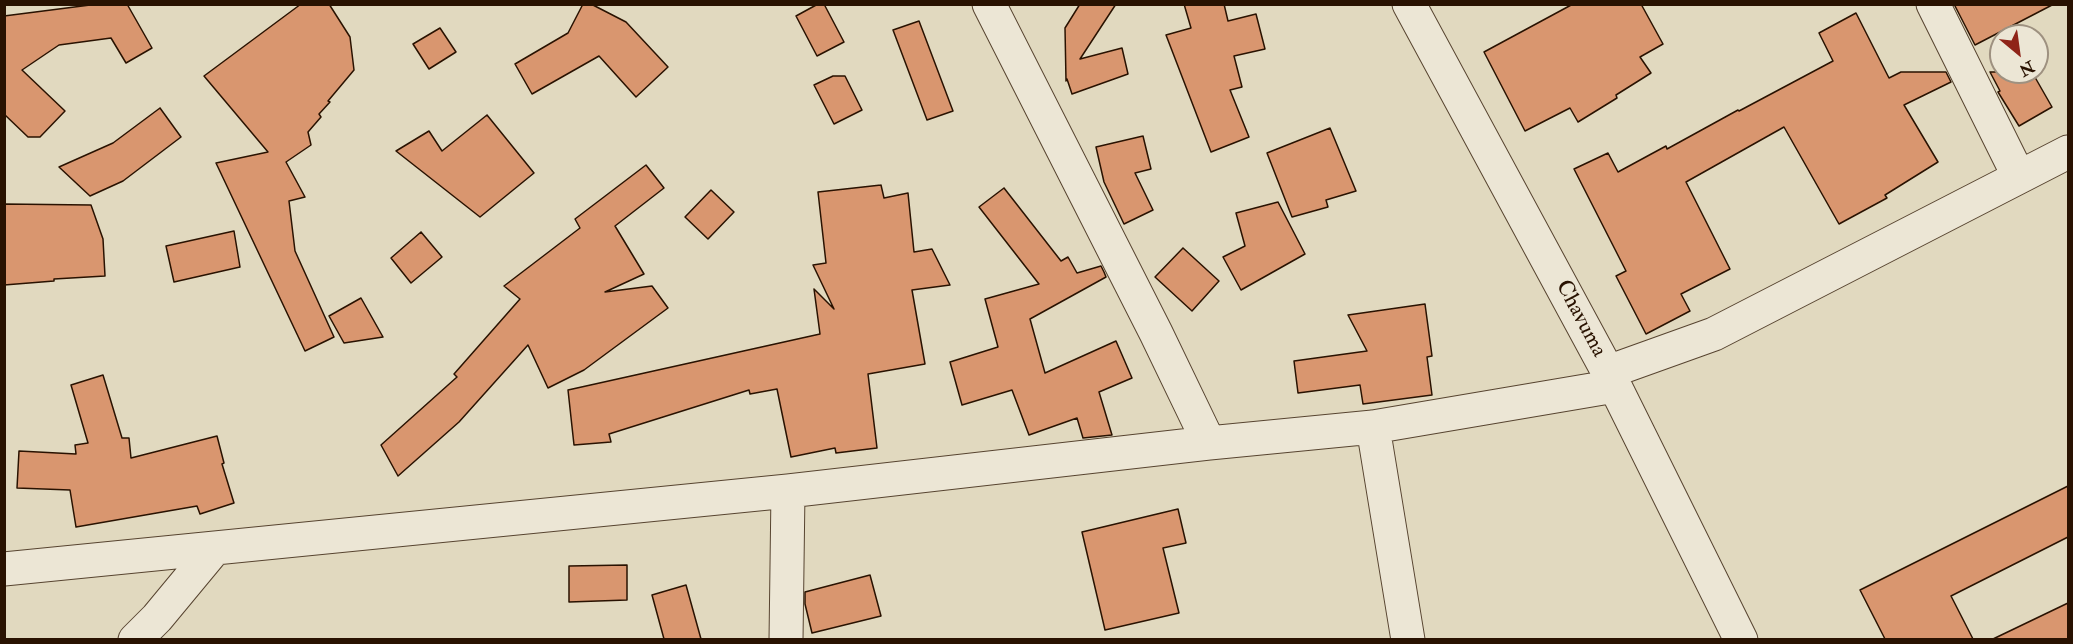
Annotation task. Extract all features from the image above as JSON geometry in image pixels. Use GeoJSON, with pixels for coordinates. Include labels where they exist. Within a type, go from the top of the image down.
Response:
{"type":"FeatureCollection","features":[{"type":"Feature","properties":{"kind":"street"},"geometry":{"type":"LineString","coordinates":[[989,4],[1156,333],[1209,443]]}},
{"type":"Feature","properties":{"kind":"street","name":"Chavuma"},"geometry":{"type":"LineString","coordinates":[[1409,4],[1612,379],[1740,639]]}},
{"type":"Feature","properties":{"kind":"street"},"geometry":{"type":"LineString","coordinates":[[1933,4],[2019,177]]}},
{"type":"Feature","properties":{"kind":"street"},"geometry":{"type":"LineString","coordinates":[[4,569],[788,491],[1209,443],[1373,427],[1612,379],[1714,334],[2068,152]]}},
{"type":"Feature","properties":{"kind":"street"},"geometry":{"type":"LineString","coordinates":[[1373,427],[1408,639]]}},
{"type":"Feature","properties":{"kind":"street"},"geometry":{"type":"LineString","coordinates":[[786,639],[788,491]]}},
{"type":"Feature","properties":{"kind":"street"},"geometry":{"type":"LineString","coordinates":[[135,639],[157,618],[215,548]]}},
{"type":"Feature","properties":{"kind":"building"},"geometry":{"type":"Polygon","coordinates":[[[98,4],[127,4],[152,48],[126,63],[111,38],[59,45],[22,70],[65,111],[40,137],[28,137],[4,114],[4,16],[98,4]]]}},
{"type":"Feature","properties":{"kind":"building"},"geometry":{"type":"Polygon","coordinates":[[[301,4],[329,4],[350,37],[354,70],[328,101],[330,102],[319,114],[321,117],[308,132],[311,145],[286,162],[305,197],[289,201],[295,251],[334,337],[305,351],[216,163],[268,152],[204,76],[301,4]]]}},
{"type":"Feature","properties":{"kind":"building"},"geometry":{"type":"Polygon","coordinates":[[[583,4],[591,4],[626,22],[668,67],[636,97],[599,56],[532,94],[515,64],[568,33],[583,4]]]}},
{"type":"Feature","properties":{"kind":"building"},"geometry":{"type":"Polygon","coordinates":[[[818,4],[824,4],[844,42],[817,56],[796,16],[818,4]]]}},
{"type":"Feature","properties":{"kind":"building"},"geometry":{"type":"Polygon","coordinates":[[[1080,4],[1116,4],[1080,59],[1122,48],[1128,74],[1072,94],[1067,79],[1066,81],[1065,28],[1080,4]]]}},
{"type":"Feature","properties":{"kind":"building"},"geometry":{"type":"Polygon","coordinates":[[[1184,4],[1224,4],[1228,21],[1256,14],[1265,49],[1234,56],[1242,87],[1230,90],[1249,137],[1211,152],[1166,35],[1191,28],[1184,4]]]}},
{"type":"Feature","properties":{"kind":"building"},"geometry":{"type":"Polygon","coordinates":[[[1573,4],[1641,4],[1663,44],[1640,57],[1651,73],[1616,95],[1617,98],[1578,122],[1570,108],[1525,131],[1484,52],[1573,4]]]}},
{"type":"Feature","properties":{"kind":"building"},"geometry":{"type":"Polygon","coordinates":[[[1954,4],[2054,4],[2015,24],[1989,24],[1989,38],[1975,45],[1954,4]]]}},
{"type":"Feature","properties":{"kind":"building"},"geometry":{"type":"Polygon","coordinates":[[[1856,13],[1889,78],[1901,72],[1946,72],[1951,82],[1904,105],[1938,162],[1885,195],[1887,198],[1839,224],[1784,127],[1686,182],[1730,269],[1681,294],[1690,311],[1646,334],[1616,276],[1626,271],[1574,169],[1608,153],[1618,172],[1666,146],[1667,149],[1833,61],[1819,33],[1856,13]]]}},
{"type":"Feature","properties":{"kind":"building"},"geometry":{"type":"Polygon","coordinates":[[[919,21],[953,111],[927,120],[893,30],[919,21]]]}},
{"type":"Feature","properties":{"kind":"building"},"geometry":{"type":"Polygon","coordinates":[[[440,28],[456,52],[429,69],[413,44],[440,28]]]}},
{"type":"Feature","properties":{"kind":"building"},"geometry":{"type":"Polygon","coordinates":[[[833,76],[845,76],[862,110],[834,124],[814,85],[833,76]]]}},
{"type":"Feature","properties":{"kind":"building"},"geometry":{"type":"Polygon","coordinates":[[[1996,84],[2039,84],[2052,107],[2019,126],[1998,92],[2000,91],[1996,84]]]}},
{"type":"Feature","properties":{"kind":"building"},"geometry":{"type":"Polygon","coordinates":[[[160,108],[181,137],[123,181],[90,196],[59,167],[113,143],[160,108]]]}},
{"type":"Feature","properties":{"kind":"building"},"geometry":{"type":"Polygon","coordinates":[[[487,115],[534,173],[480,217],[396,151],[429,131],[442,151],[487,115]]]}},
{"type":"Feature","properties":{"kind":"building"},"geometry":{"type":"Polygon","coordinates":[[[1330,128],[1356,191],[1326,200],[1328,207],[1292,217],[1267,153],[1330,128]]]}},
{"type":"Feature","properties":{"kind":"building"},"geometry":{"type":"Polygon","coordinates":[[[1143,136],[1151,169],[1135,173],[1153,210],[1124,224],[1104,182],[1096,147],[1143,136]]]}},
{"type":"Feature","properties":{"kind":"building"},"geometry":{"type":"Polygon","coordinates":[[[646,165],[664,188],[615,226],[644,274],[605,292],[652,286],[668,308],[584,370],[548,388],[528,345],[459,422],[398,476],[381,445],[457,377],[454,374],[520,299],[504,286],[580,228],[575,219],[646,165]]]}},
{"type":"Feature","properties":{"kind":"building"},"geometry":{"type":"Polygon","coordinates":[[[881,185],[884,198],[908,193],[914,252],[932,249],[950,285],[912,290],[925,364],[868,374],[877,448],[836,453],[835,448],[791,457],[777,389],[750,394],[749,390],[609,434],[611,442],[574,445],[568,390],[820,334],[814,289],[834,309],[813,265],[826,263],[818,192],[881,185]]]}},
{"type":"Feature","properties":{"kind":"building"},"geometry":{"type":"Polygon","coordinates":[[[1004,188],[1061,261],[1068,257],[1077,273],[1101,266],[1104,272],[1106,277],[1030,319],[1045,373],[1116,341],[1132,378],[1099,392],[1112,435],[1083,438],[1077,418],[1029,435],[1012,390],[962,405],[950,362],[998,347],[985,299],[1039,284],[979,207],[1004,188]]]}},
{"type":"Feature","properties":{"kind":"building"},"geometry":{"type":"Polygon","coordinates":[[[711,190],[734,212],[708,239],[685,217],[711,190]]]}},
{"type":"Feature","properties":{"kind":"building"},"geometry":{"type":"Polygon","coordinates":[[[1278,202],[1305,254],[1241,290],[1223,257],[1245,246],[1236,213],[1278,202]]]}},
{"type":"Feature","properties":{"kind":"building"},"geometry":{"type":"Polygon","coordinates":[[[4,204],[91,205],[103,239],[105,276],[4,285],[4,204]]]}},
{"type":"Feature","properties":{"kind":"building"},"geometry":{"type":"Polygon","coordinates":[[[234,231],[240,267],[174,282],[166,246],[234,231]]]}},
{"type":"Feature","properties":{"kind":"building"},"geometry":{"type":"Polygon","coordinates":[[[421,232],[442,257],[411,283],[391,258],[421,232]]]}},
{"type":"Feature","properties":{"kind":"building"},"geometry":{"type":"Polygon","coordinates":[[[1183,248],[1219,281],[1192,311],[1155,277],[1183,248]]]}},
{"type":"Feature","properties":{"kind":"building"},"geometry":{"type":"Polygon","coordinates":[[[361,298],[383,337],[344,343],[329,316],[361,298]]]}},
{"type":"Feature","properties":{"kind":"building"},"geometry":{"type":"Polygon","coordinates":[[[1425,304],[1432,356],[1427,357],[1432,395],[1363,404],[1360,385],[1298,393],[1294,361],[1367,351],[1348,315],[1425,304]]]}},
{"type":"Feature","properties":{"kind":"building"},"geometry":{"type":"Polygon","coordinates":[[[103,375],[122,438],[129,438],[131,458],[217,436],[224,463],[222,464],[234,503],[200,514],[197,506],[76,527],[70,490],[17,488],[19,451],[76,454],[75,445],[88,443],[71,385],[103,375]]]}},
{"type":"Feature","properties":{"kind":"building"},"geometry":{"type":"Polygon","coordinates":[[[2068,486],[2068,537],[1951,596],[1973,639],[1885,639],[1860,590],[2068,486]]]}},
{"type":"Feature","properties":{"kind":"building"},"geometry":{"type":"Polygon","coordinates":[[[1178,509],[1186,543],[1163,548],[1179,613],[1105,630],[1082,532],[1178,509]]]}},
{"type":"Feature","properties":{"kind":"building"},"geometry":{"type":"Polygon","coordinates":[[[627,565],[627,600],[569,602],[569,566],[627,565]]]}},
{"type":"Feature","properties":{"kind":"building"},"geometry":{"type":"Polygon","coordinates":[[[870,575],[881,616],[812,633],[805,604],[805,592],[870,575]]]}},
{"type":"Feature","properties":{"kind":"building"},"geometry":{"type":"Polygon","coordinates":[[[686,585],[701,639],[664,639],[652,595],[686,585]]]}},
{"type":"Feature","properties":{"kind":"building"},"geometry":{"type":"Polygon","coordinates":[[[2068,603],[2068,639],[1993,639],[2068,603]]]}}]}
